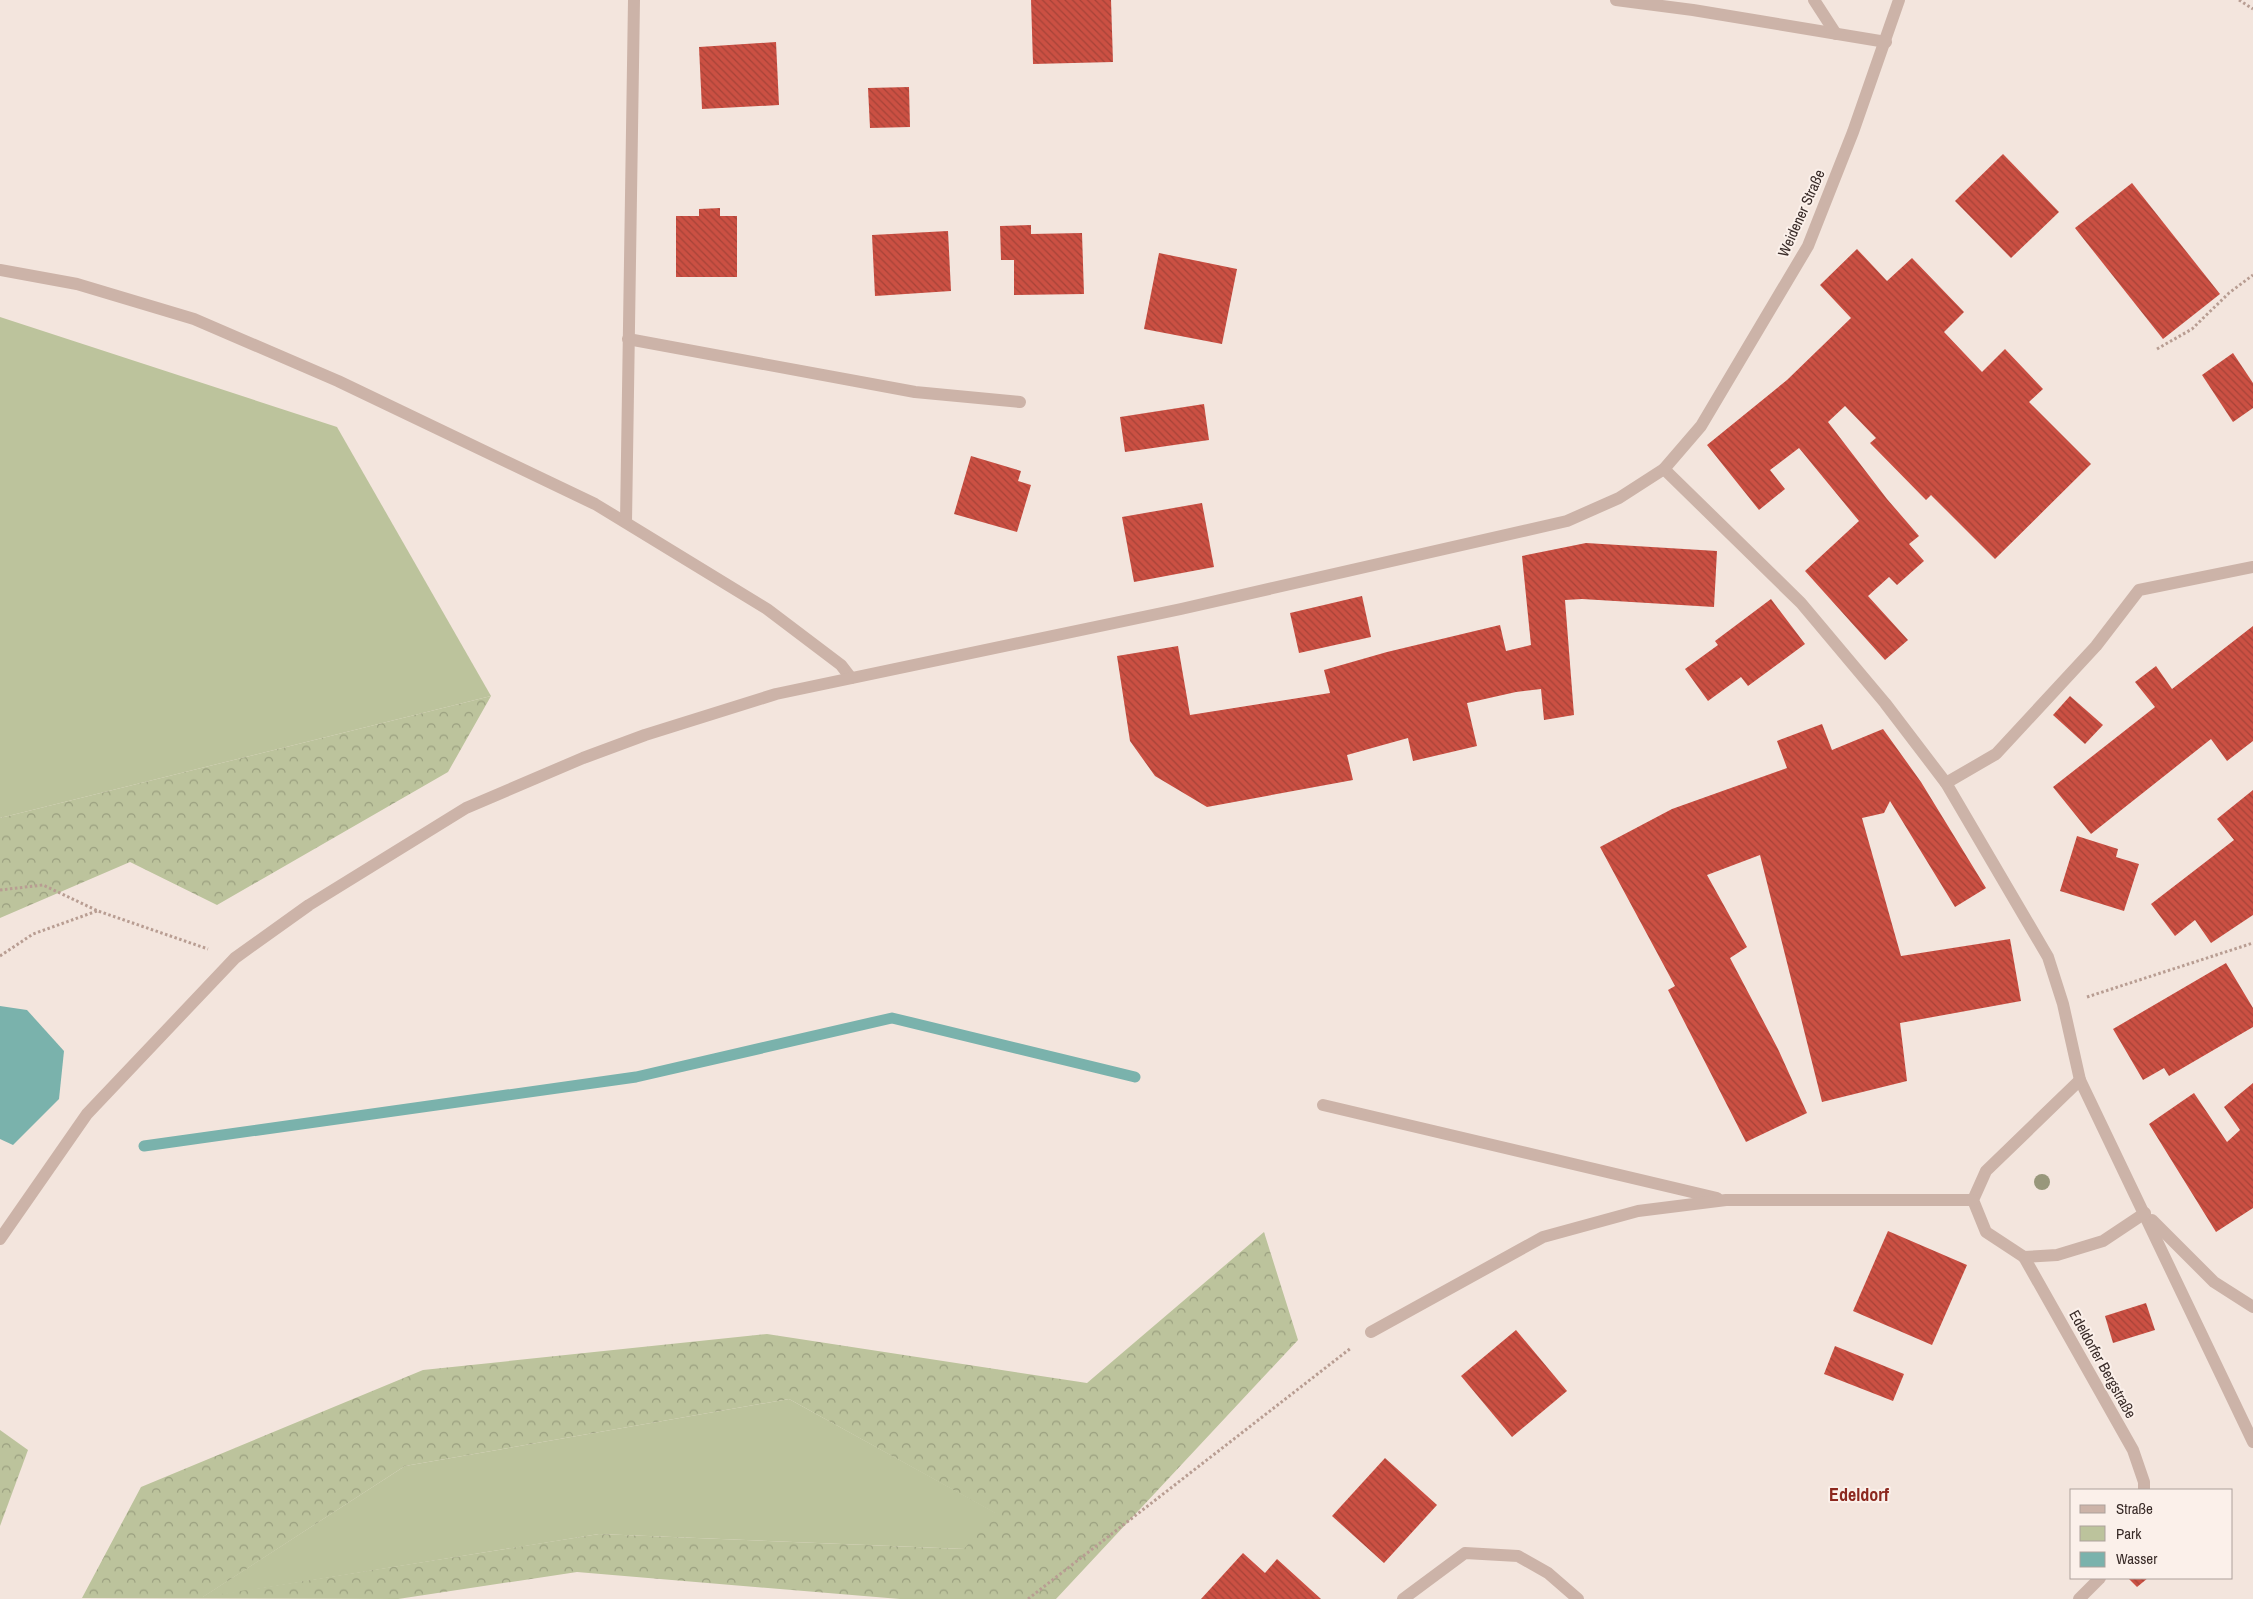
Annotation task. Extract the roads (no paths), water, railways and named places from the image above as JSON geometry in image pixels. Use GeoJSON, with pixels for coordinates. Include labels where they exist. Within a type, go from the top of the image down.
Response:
{"type":"FeatureCollection","features":[{"type":"Feature","properties":{"kind":"street"},"geometry":{"type":"LineString","coordinates":[[626,522],[634,0]]}},
{"type":"Feature","properties":{"kind":"street"},"geometry":{"type":"LineString","coordinates":[[1616,0],[1886,42]]}},
{"type":"Feature","properties":{"kind":"street"},"geometry":{"type":"LineString","coordinates":[[1814,0],[1836,34]]}},
{"type":"Feature","properties":{"kind":"street","name":"Weidener Straße"},"geometry":{"type":"LineString","coordinates":[[0,1239],[86,1114],[235,958],[309,905],[466,808],[582,758],[645,735],[776,694],[1181,609],[1567,521],[1619,498],[1664,469],[1701,426],[1808,246],[1886,42],[1898,0]]}},
{"type":"Feature","properties":{"kind":"street"},"geometry":{"type":"LineString","coordinates":[[0,270],[77,284],[194,319],[338,381],[595,504],[767,609],[842,665],[852,678]]}},
{"type":"Feature","properties":{"kind":"street"},"geometry":{"type":"LineString","coordinates":[[628,339],[915,392],[1020,402]]}},
{"type":"Feature","properties":{"kind":"street"},"geometry":{"type":"LineString","coordinates":[[1664,469],[1801,602],[1885,703],[1946,783],[2048,957],[2063,1004],[2080,1080],[2253,1442]]}},
{"type":"Feature","properties":{"kind":"street"},"geometry":{"type":"LineString","coordinates":[[1946,783],[1996,754],[2096,646],[2139,590],[2253,567]]}},
{"type":"Feature","properties":{"kind":"street"},"geometry":{"type":"LineString","coordinates":[[1371,1332],[1543,1238],[1638,1211],[1726,1200],[1973,1200],[1986,1171],[2080,1080]]}},
{"type":"Feature","properties":{"kind":"street"},"geometry":{"type":"LineString","coordinates":[[1323,1106],[1726,1200]]}},
{"type":"Feature","properties":{"kind":"street","name":"Edeldorfer Bergstraße"},"geometry":{"type":"LineString","coordinates":[[1973,1200],[1986,1232],[2024,1257],[2133,1450],[2144,1482],[2144,1489]]}},
{"type":"Feature","properties":{"kind":"street"},"geometry":{"type":"LineString","coordinates":[[2024,1257],[2057,1255],[2103,1241],[2144,1213]]}},
{"type":"Feature","properties":{"kind":"street"},"geometry":{"type":"LineString","coordinates":[[2144,1213],[2214,1282],[2253,1307]]}},
{"type":"Feature","properties":{"kind":"street"},"geometry":{"type":"LineString","coordinates":[[1404,1599],[1465,1553],[1518,1556],[1548,1573],[1578,1599]]}},
{"type":"Feature","properties":{"kind":"street"},"geometry":{"type":"LineString","coordinates":[[2079,1599],[2099,1579]]}},
{"type":"Feature","properties":{"kind":"water"},"geometry":{"type":"Polygon","coordinates":[[[0,1006],[27,1010],[64,1051],[59,1099],[13,1145],[0,1139],[0,1006]]]}},
{"type":"Feature","properties":{"kind":"waterway"},"geometry":{"type":"LineString","coordinates":[[144,1146],[636,1077],[892,1018],[1135,1077]]}},
{"type":"Feature","properties":{"kind":"district","name":"Edeldorf"},"geometry":{"type":"Point","coordinates":[1859,1494]}}]}
